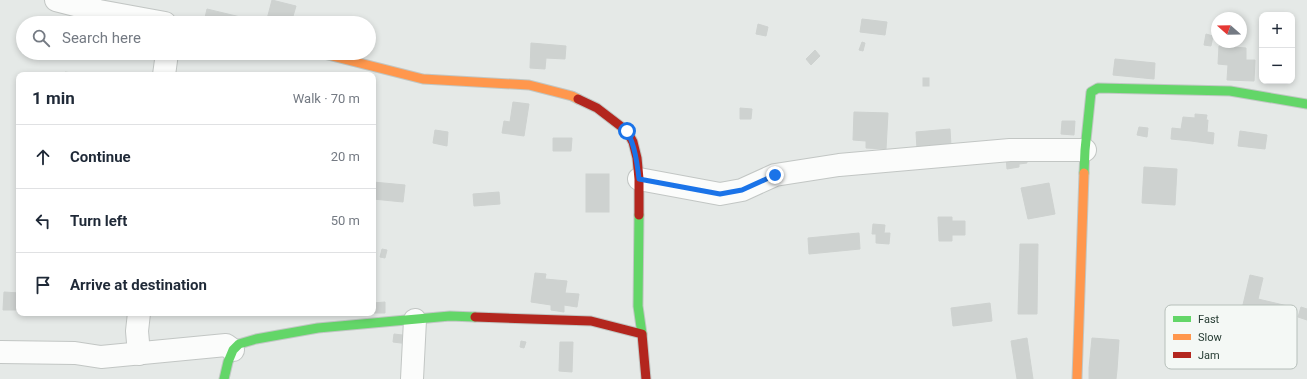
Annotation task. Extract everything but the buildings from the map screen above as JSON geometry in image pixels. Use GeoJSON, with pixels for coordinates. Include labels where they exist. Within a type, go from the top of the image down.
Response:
{"type":"FeatureCollection","features":[{"type":"Feature","properties":{"kind":"street"},"geometry":{"type":"LineString","coordinates":[[56,0],[99,11],[126,16]]}},
{"type":"Feature","properties":{"kind":"street"},"geometry":{"type":"LineString","coordinates":[[164,72],[166,60]]}},
{"type":"Feature","properties":{"kind":"street"},"geometry":{"type":"LineString","coordinates":[[348,60],[423,79],[529,85],[572,96],[597,108],[627,131],[633,142],[637,158],[639,179],[638,306],[646,379]]}},
{"type":"Feature","properties":{"kind":"street"},"geometry":{"type":"LineString","coordinates":[[1077,379],[1085,150],[1091,92],[1098,88],[1230,91],[1307,104]]}},
{"type":"Feature","properties":{"kind":"street"},"geometry":{"type":"LineString","coordinates":[[639,179],[720,194],[742,190],[775,175],[839,165],[1010,150],[1085,150]]}},
{"type":"Feature","properties":{"kind":"street"},"geometry":{"type":"LineString","coordinates":[[139,316],[137,331],[139,354]]}},
{"type":"Feature","properties":{"kind":"street"},"geometry":{"type":"LineString","coordinates":[[224,379],[228,362],[233,350],[239,344],[256,338],[318,328],[450,316],[590,322],[642,334]]}},
{"type":"Feature","properties":{"kind":"street"},"geometry":{"type":"LineString","coordinates":[[412,379],[416,320]]}},
{"type":"Feature","properties":{"kind":"street"},"geometry":{"type":"LineString","coordinates":[[0,352],[75,353],[101,357],[226,345],[233,350]]}},
{"type":"Feature","properties":{"kind":"traffic: fast"},"geometry":{"type":"LineString","coordinates":[[1084,173],[1091,92],[1098,88],[1230,91],[1307,104]]}},
{"type":"Feature","properties":{"kind":"traffic: fast"},"geometry":{"type":"LineString","coordinates":[[639,215],[638,306],[642,334]]}},
{"type":"Feature","properties":{"kind":"traffic: fast"},"geometry":{"type":"LineString","coordinates":[[224,379],[228,362],[233,350],[239,344],[256,339],[318,328],[450,316],[475,317]]}},
{"type":"Feature","properties":{"kind":"traffic: slow"},"geometry":{"type":"LineString","coordinates":[[348,60],[423,79],[529,85],[572,96],[578,99]]}},
{"type":"Feature","properties":{"kind":"traffic: slow"},"geometry":{"type":"LineString","coordinates":[[1077,379],[1084,173]]}},
{"type":"Feature","properties":{"kind":"traffic: jam"},"geometry":{"type":"LineString","coordinates":[[578,99],[597,108],[627,131],[633,142],[637,158],[639,179],[639,215]]}},
{"type":"Feature","properties":{"kind":"traffic: jam"},"geometry":{"type":"LineString","coordinates":[[475,317],[591,321],[642,334],[646,379]]}},
{"type":"Feature","properties":{"kind":"route"},"geometry":{"type":"LineString","coordinates":[[627,131],[633,142],[637,158],[639,179],[720,194],[742,190],[775,175]]}}]}
